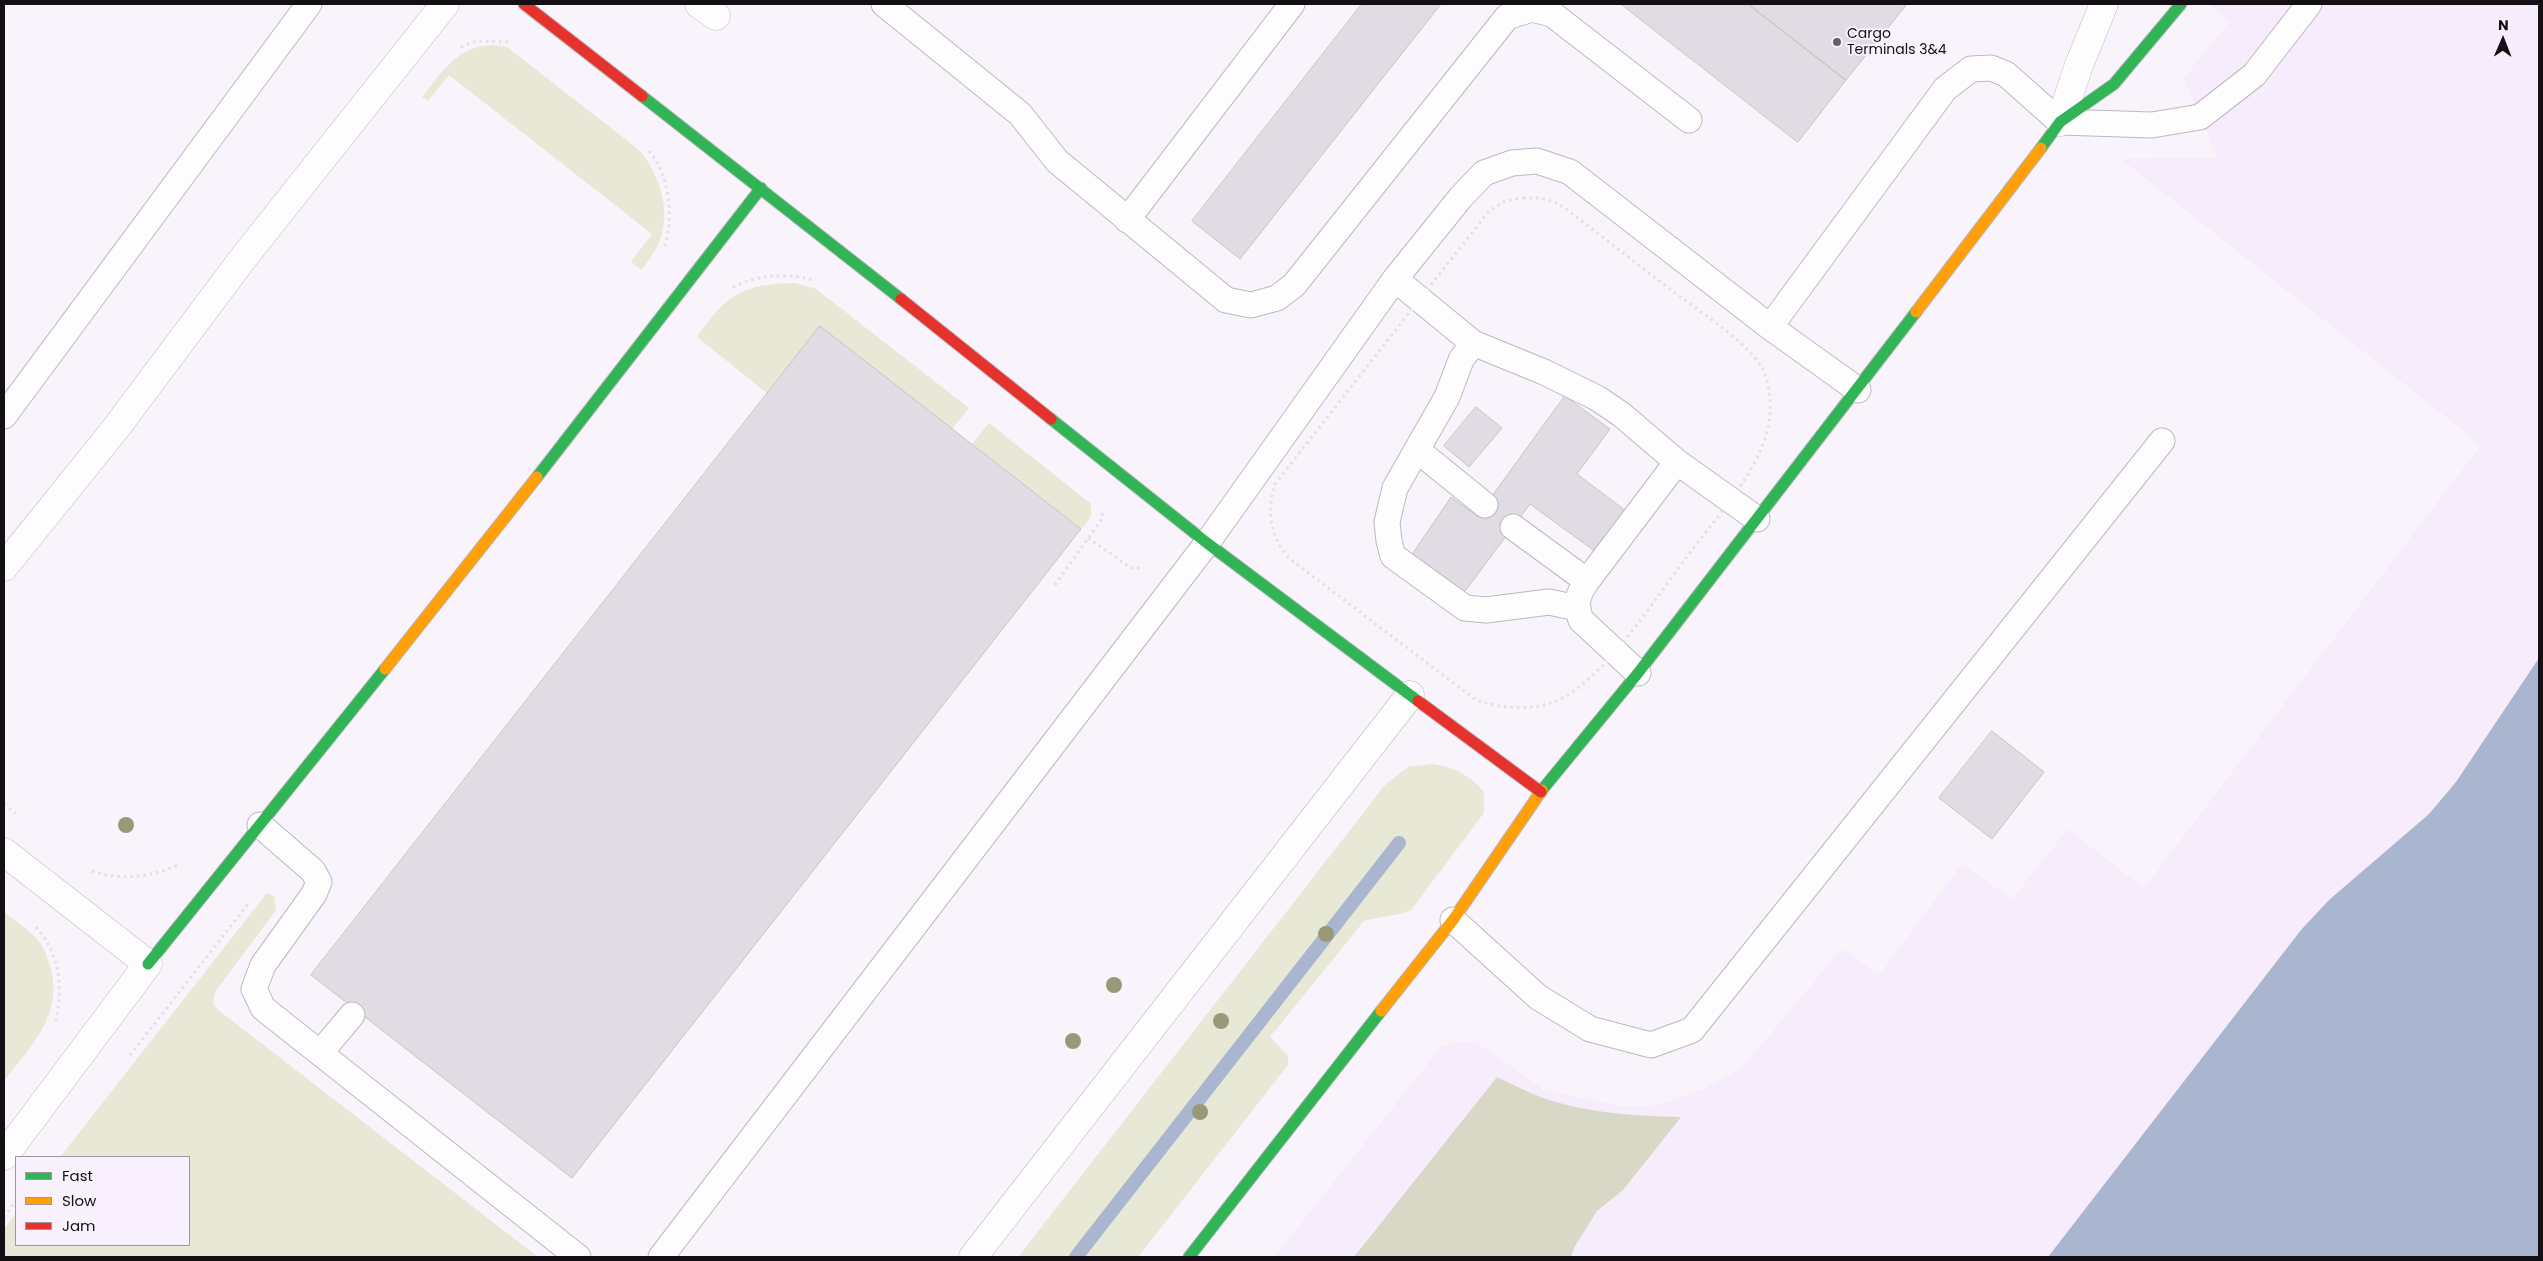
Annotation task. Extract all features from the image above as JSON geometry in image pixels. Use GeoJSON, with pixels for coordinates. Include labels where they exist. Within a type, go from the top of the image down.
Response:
{"type":"FeatureCollection","features":[{"type":"Feature","properties":{"kind":"street"},"geometry":{"type":"LineString","coordinates":[[4,567],[116,428],[241,261],[445,4]]}},
{"type":"Feature","properties":{"kind":"street"},"geometry":{"type":"LineString","coordinates":[[524,4],[761,188],[1207,543],[1541,792]]}},
{"type":"Feature","properties":{"kind":"street"},"geometry":{"type":"LineString","coordinates":[[2060,122],[2079,65],[2104,4]]}},
{"type":"Feature","properties":{"kind":"street"},"geometry":{"type":"LineString","coordinates":[[1189,1257],[1453,920],[1541,792],[1638,673],[1858,390],[2060,122],[2114,84],[2181,4]]}},
{"type":"Feature","properties":{"kind":"street"},"geometry":{"type":"LineString","coordinates":[[4,1156],[148,964],[462,574],[761,188]]}},
{"type":"Feature","properties":{"kind":"street"},"geometry":{"type":"LineString","coordinates":[[973,1257],[1410,695]]}},
{"type":"Feature","properties":{"kind":"street"},"geometry":{"type":"LineString","coordinates":[[4,852],[148,964]]}},
{"type":"Feature","properties":{"kind":"lane"},"geometry":{"type":"LineString","coordinates":[[4,416],[309,4]]}},
{"type":"Feature","properties":{"kind":"lane"},"geometry":{"type":"LineString","coordinates":[[884,4],[1020,114],[1057,161],[1127,220],[1226,300],[1251,305],[1277,298],[1294,285],[1507,17],[1532,9],[1552,14],[1689,120]]}},
{"type":"Feature","properties":{"kind":"lane"},"geometry":{"type":"LineString","coordinates":[[1127,220],[1292,4]]}},
{"type":"Feature","properties":{"kind":"lane"},"geometry":{"type":"LineString","coordinates":[[1770,327],[1945,89],[1971,69],[1990,68],[2006,74],[2060,122],[2152,125],[2200,117],[2254,75],[2309,4]]}},
{"type":"Feature","properties":{"kind":"lane"},"geometry":{"type":"LineString","coordinates":[[661,1257],[1207,543],[1395,279],[1461,197],[1484,173],[1512,163],[1537,162],[1570,172],[1770,327],[1858,390]]}},
{"type":"Feature","properties":{"kind":"lane"},"geometry":{"type":"LineString","coordinates":[[1395,279],[1473,343],[1544,372],[1597,398],[1622,415],[1677,462],[1758,519]]}},
{"type":"Feature","properties":{"kind":"lane"},"geometry":{"type":"LineString","coordinates":[[1473,343],[1461,360],[1447,397],[1395,488],[1387,522],[1388,541],[1394,556],[1464,608],[1486,610],[1549,602],[1576,608]]}},
{"type":"Feature","properties":{"kind":"lane"},"geometry":{"type":"LineString","coordinates":[[1453,920],[1538,997],[1590,1029],[1651,1045],[1692,1030],[2162,440]]}},
{"type":"Feature","properties":{"kind":"lane"},"geometry":{"type":"LineString","coordinates":[[1417,450],[1485,505]]}},
{"type":"Feature","properties":{"kind":"lane"},"geometry":{"type":"LineString","coordinates":[[1638,673],[1614,653],[1581,620],[1576,608],[1577,594],[1677,462]]}},
{"type":"Feature","properties":{"kind":"lane"},"geometry":{"type":"LineString","coordinates":[[1513,527],[1587,582]]}},
{"type":"Feature","properties":{"kind":"lane"},"geometry":{"type":"LineString","coordinates":[[260,825],[313,871],[319,882],[314,894],[263,965],[254,989],[263,1008],[578,1257]]}},
{"type":"Feature","properties":{"kind":"lane"},"geometry":{"type":"LineString","coordinates":[[320,1053],[352,1015]]}},
{"type":"Feature","properties":{"kind":"path"},"geometry":{"type":"LineString","coordinates":[[458,48],[476,41],[499,40],[512,44]]}},
{"type":"Feature","properties":{"kind":"path"},"geometry":{"type":"LineString","coordinates":[[646,147],[661,168],[668,194],[668,228],[660,258]]}},
{"type":"Feature","properties":{"kind":"path"},"geometry":{"type":"LineString","coordinates":[[1523,198],[1540,198],[1558,203],[1738,342],[1764,372],[1770,396],[1770,420],[1757,459],[1730,499],[1614,653],[1579,687],[1564,698],[1548,704],[1531,706],[1493,706],[1476,700],[1290,559],[1279,548],[1273,533],[1270,512],[1275,484],[1418,299],[1489,211],[1505,201],[1523,198]]}},
{"type":"Feature","properties":{"kind":"path"},"geometry":{"type":"LineString","coordinates":[[728,290],[754,279],[774,276],[795,275],[820,284]]}},
{"type":"Feature","properties":{"kind":"path"},"geometry":{"type":"LineString","coordinates":[[1055,585],[1102,519],[1104,511],[1100,503]]}},
{"type":"Feature","properties":{"kind":"path"},"geometry":{"type":"LineString","coordinates":[[1088,538],[1131,568],[1151,567],[1175,584]]}},
{"type":"Feature","properties":{"kind":"path"},"geometry":{"type":"LineString","coordinates":[[4,804],[26,821]]}},
{"type":"Feature","properties":{"kind":"path"},"geometry":{"type":"LineString","coordinates":[[84,866],[105,876],[126,878],[164,871],[179,865],[185,859]]}},
{"type":"Feature","properties":{"kind":"path"},"geometry":{"type":"LineString","coordinates":[[129,1056],[250,901]]}},
{"type":"Feature","properties":{"kind":"path"},"geometry":{"type":"LineString","coordinates":[[34,925],[44,936],[52,950],[60,982],[60,1002],[51,1032]]}},
{"type":"Feature","properties":{"kind":"path"},"geometry":{"type":"LineString","coordinates":[[4,1216],[15,1201]]}},
{"type":"Feature","properties":{"kind":"shaded area"},"geometry":{"type":"Polygon","coordinates":[[[2209,4],[2539,4],[2539,1257],[1274,1257],[1441,1047],[1457,1042],[1476,1042],[1546,1091],[1625,1107],[1663,1104],[1705,1088],[1742,1068],[1838,953],[1844,950],[1875,973],[1882,971],[1962,864],[2012,899],[2068,829],[2144,888],[2481,445],[2121,159],[2217,158],[2184,78],[2230,21],[2209,4]]]}},
{"type":"Feature","properties":{"kind":"green space"},"geometry":{"type":"Polygon","coordinates":[[[480,46],[507,47],[638,149],[645,158],[652,169],[661,192],[664,216],[660,240],[642,270],[631,262],[652,234],[449,75],[428,101],[422,97],[444,69],[460,55],[480,46]]]}},
{"type":"Feature","properties":{"kind":"green space"},"geometry":{"type":"Polygon","coordinates":[[[795,283],[816,289],[969,408],[952,429],[768,394],[697,337],[727,301],[737,294],[762,286],[795,283]]]}},
{"type":"Feature","properties":{"kind":"green space"},"geometry":{"type":"Polygon","coordinates":[[[989,423],[1090,503],[1090,517],[1081,529],[972,444],[989,423]]]}},
{"type":"Feature","properties":{"kind":"green space"},"geometry":{"type":"Polygon","coordinates":[[[1432,764],[1447,767],[1461,773],[1479,786],[1484,792],[1484,813],[1411,910],[1364,921],[1270,1037],[1288,1056],[1288,1065],[1138,1257],[1018,1257],[1385,785],[1408,767],[1432,764]]]}},
{"type":"Feature","properties":{"kind":"green space"},"geometry":{"type":"Polygon","coordinates":[[[267,893],[274,896],[276,910],[215,992],[213,1003],[217,1009],[538,1257],[4,1257],[4,1229],[15,1214],[15,1246],[190,1246],[190,1156],[61,1156],[267,893]]]}},
{"type":"Feature","properties":{"kind":"green space"},"geometry":{"type":"Polygon","coordinates":[[[4,912],[40,943],[51,970],[53,986],[52,1002],[42,1030],[4,1081],[4,912]]]}},
{"type":"Feature","properties":{"kind":"green space"},"geometry":{"type":"Polygon","coordinates":[[[1497,1077],[1543,1098],[1577,1107],[1629,1115],[1681,1117],[1623,1190],[1597,1211],[1575,1246],[1571,1257],[1354,1257],[1497,1077]]]}},
{"type":"Feature","properties":{"kind":"water"},"geometry":{"type":"Polygon","coordinates":[[[2539,658],[2539,1257],[2048,1257],[2301,930],[2329,900],[2429,814],[2456,782],[2539,658]]]}},
{"type":"Feature","properties":{"kind":"building"},"geometry":{"type":"Polygon","coordinates":[[[1362,4],[1441,4],[1240,259],[1192,221],[1362,4]]]}},
{"type":"Feature","properties":{"kind":"building"},"geometry":{"type":"Polygon","coordinates":[[[1621,4],[1748,4],[1846,80],[1798,142],[1621,4]]]}},
{"type":"Feature","properties":{"kind":"building","name":"Cargo Terminals 3&4"},"geometry":{"type":"Polygon","coordinates":[[[1748,4],[1907,4],[1846,80],[1748,4]]]}},
{"type":"Feature","properties":{"kind":"building"},"geometry":{"type":"Polygon","coordinates":[[[820,326],[1081,529],[572,1178],[311,975],[820,326]]]}},
{"type":"Feature","properties":{"kind":"building"},"geometry":{"type":"Polygon","coordinates":[[[1565,396],[1610,429],[1577,474],[1626,511],[1596,552],[1530,504],[1463,594],[1411,556],[1451,497],[1477,516],[1565,396]]]}},
{"type":"Feature","properties":{"kind":"building"},"geometry":{"type":"Polygon","coordinates":[[[1476,407],[1502,428],[1469,467],[1444,446],[1476,407]]]}},
{"type":"Feature","properties":{"kind":"building"},"geometry":{"type":"Polygon","coordinates":[[[1992,731],[2044,772],[1992,839],[1939,798],[1992,731]]]}},
{"type":"Feature","properties":{"kind":"waterway"},"geometry":{"type":"LineString","coordinates":[[1076,1257],[1399,843]]}},
{"type":"Feature","properties":{"kind":"traffic: fast"},"geometry":{"type":"LineString","coordinates":[[2041,148],[2060,122],[2114,84],[2181,4]]}},
{"type":"Feature","properties":{"kind":"traffic: fast"},"geometry":{"type":"LineString","coordinates":[[642,96],[901,299]]}},
{"type":"Feature","properties":{"kind":"traffic: fast"},"geometry":{"type":"LineString","coordinates":[[537,477],[761,188]]}},
{"type":"Feature","properties":{"kind":"traffic: fast"},"geometry":{"type":"LineString","coordinates":[[1542,790],[1638,673],[1916,312]]}},
{"type":"Feature","properties":{"kind":"traffic: fast"},"geometry":{"type":"LineString","coordinates":[[1051,419],[1207,543],[1418,701]]}},
{"type":"Feature","properties":{"kind":"traffic: fast"},"geometry":{"type":"LineString","coordinates":[[148,964],[385,669]]}},
{"type":"Feature","properties":{"kind":"traffic: fast"},"geometry":{"type":"LineString","coordinates":[[1189,1257],[1381,1011]]}},
{"type":"Feature","properties":{"kind":"traffic: slow"},"geometry":{"type":"LineString","coordinates":[[1916,312],[2041,148]]}},
{"type":"Feature","properties":{"kind":"traffic: slow"},"geometry":{"type":"LineString","coordinates":[[385,669],[537,477]]}},
{"type":"Feature","properties":{"kind":"traffic: slow"},"geometry":{"type":"LineString","coordinates":[[1381,1011],[1453,920],[1542,790]]}},
{"type":"Feature","properties":{"kind":"traffic: jam"},"geometry":{"type":"LineString","coordinates":[[524,4],[642,96]]}},
{"type":"Feature","properties":{"kind":"traffic: jam"},"geometry":{"type":"LineString","coordinates":[[901,299],[1051,419]]}},
{"type":"Feature","properties":{"kind":"traffic: jam"},"geometry":{"type":"LineString","coordinates":[[1418,701],[1541,792]]}},
{"type":"Feature","properties":{"kind":"place","name":"Cargo Terminals 3&4"},"geometry":{"type":"Point","coordinates":[1837,42]}}]}
